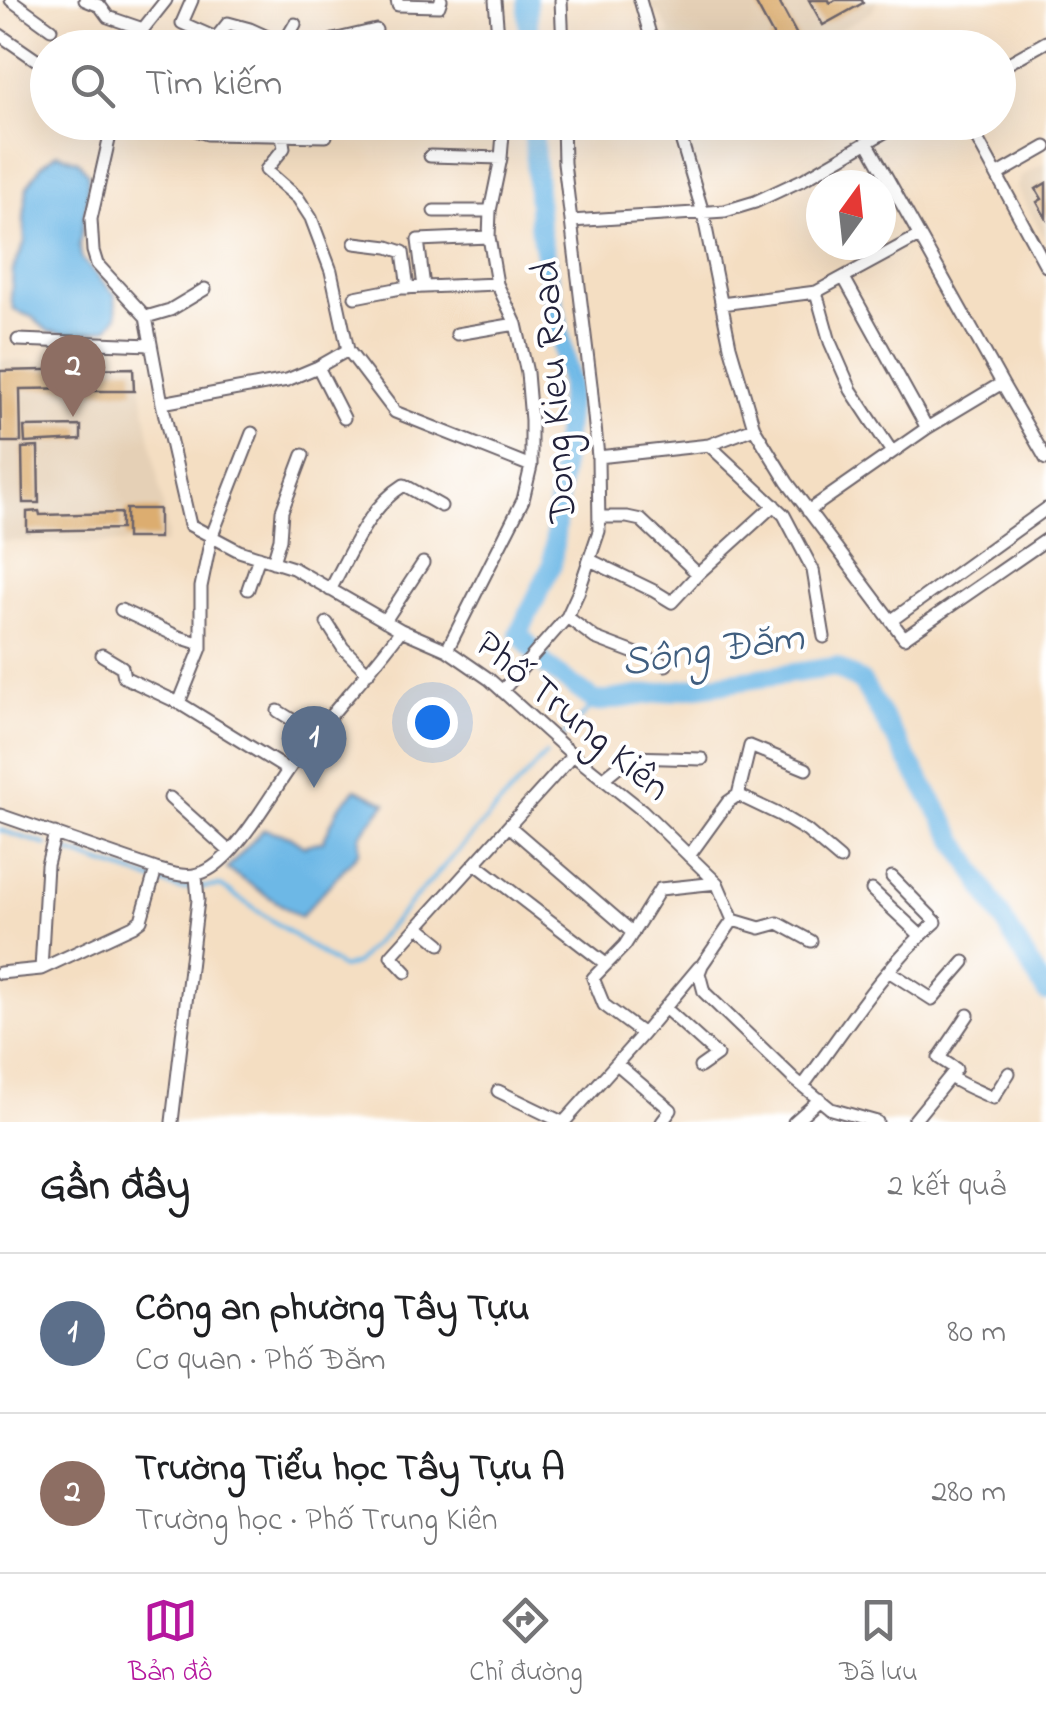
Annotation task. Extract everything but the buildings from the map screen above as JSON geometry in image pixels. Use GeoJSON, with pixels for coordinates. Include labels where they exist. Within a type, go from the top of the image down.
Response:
{"type":"FeatureCollection","features":[{"type":"Feature","properties":{"kind":"street"},"geometry":{"type":"LineString","coordinates":[[12,0],[52,29]]}},
{"type":"Feature","properties":{"kind":"street"},"geometry":{"type":"LineString","coordinates":[[86,0],[103,3],[108,18],[142,29],[166,0]]}},
{"type":"Feature","properties":{"kind":"street"},"geometry":{"type":"LineString","coordinates":[[192,0],[182,23],[198,30]]}},
{"type":"Feature","properties":{"kind":"street"},"geometry":{"type":"LineString","coordinates":[[397,0],[398,6],[439,6],[441,0]]}},
{"type":"Feature","properties":{"kind":"street"},"geometry":{"type":"LineString","coordinates":[[495,0],[498,30]]}},
{"type":"Feature","properties":{"kind":"street"},"geometry":{"type":"LineString","coordinates":[[561,0],[562,30]]}},
{"type":"Feature","properties":{"kind":"street"},"geometry":{"type":"LineString","coordinates":[[640,0],[649,30]]}},
{"type":"Feature","properties":{"kind":"street"},"geometry":{"type":"LineString","coordinates":[[222,30],[228,22],[252,30]]}},
{"type":"Feature","properties":{"kind":"street"},"geometry":{"type":"LineString","coordinates":[[291,30],[295,24]]}},
{"type":"Feature","properties":{"kind":"street"},"geometry":{"type":"LineString","coordinates":[[0,36],[30,56]]}},
{"type":"Feature","properties":{"kind":"street"},"geometry":{"type":"LineString","coordinates":[[1016,59],[1046,42]]}},
{"type":"Feature","properties":{"kind":"street"},"geometry":{"type":"LineString","coordinates":[[109,140],[91,220],[93,251],[97,264],[146,317],[190,525],[211,538]]}},
{"type":"Feature","properties":{"kind":"street"},"geometry":{"type":"LineString","coordinates":[[283,140],[284,148],[266,170],[298,198],[311,218],[331,271],[348,350],[394,412],[531,466]]}},
{"type":"Feature","properties":{"kind":"street"},"geometry":{"type":"LineString","coordinates":[[446,650],[524,500],[531,466],[526,373],[516,324],[497,284],[489,237],[502,140]]}},
{"type":"Feature","properties":{"kind":"street","name":"Dong Kieu Road"},"geometry":{"type":"LineString","coordinates":[[502,691],[567,617],[599,531],[592,385],[564,140]]}},
{"type":"Feature","properties":{"kind":"street"},"geometry":{"type":"LineString","coordinates":[[681,140],[702,213],[730,346],[754,428],[786,482],[904,638],[1046,540]]}},
{"type":"Feature","properties":{"kind":"street"},"geometry":{"type":"LineString","coordinates":[[571,221],[725,212],[804,179],[870,140]]}},
{"type":"Feature","properties":{"kind":"street"},"geometry":{"type":"LineString","coordinates":[[978,140],[1046,266]]}},
{"type":"Feature","properties":{"kind":"street"},"geometry":{"type":"LineString","coordinates":[[867,142],[1046,459]]}},
{"type":"Feature","properties":{"kind":"street"},"geometry":{"type":"LineString","coordinates":[[996,175],[1046,148]]}},
{"type":"Feature","properties":{"kind":"street"},"geometry":{"type":"LineString","coordinates":[[430,156],[501,158]]}},
{"type":"Feature","properties":{"kind":"street"},"geometry":{"type":"LineString","coordinates":[[434,212],[490,212]]}},
{"type":"Feature","properties":{"kind":"street"},"geometry":{"type":"LineString","coordinates":[[720,304],[816,292],[919,236]]}},
{"type":"Feature","properties":{"kind":"street"},"geometry":{"type":"LineString","coordinates":[[424,287],[418,240],[489,237]]}},
{"type":"Feature","properties":{"kind":"street"},"geometry":{"type":"LineString","coordinates":[[354,243],[388,246],[403,252],[408,288]]}},
{"type":"Feature","properties":{"kind":"street"},"geometry":{"type":"LineString","coordinates":[[844,278],[928,428]]}},
{"type":"Feature","properties":{"kind":"street"},"geometry":{"type":"LineString","coordinates":[[355,298],[408,288],[497,284]]}},
{"type":"Feature","properties":{"kind":"street"},"geometry":{"type":"LineString","coordinates":[[146,317],[170,310],[204,289]]}},
{"type":"Feature","properties":{"kind":"street"},"geometry":{"type":"LineString","coordinates":[[816,292],[830,342],[850,390],[892,452]]}},
{"type":"Feature","properties":{"kind":"street"},"geometry":{"type":"LineString","coordinates":[[457,334],[516,324]]}},
{"type":"Feature","properties":{"kind":"street"},"geometry":{"type":"LineString","coordinates":[[18,340],[151,345]]}},
{"type":"Feature","properties":{"kind":"street"},"geometry":{"type":"LineString","coordinates":[[162,403],[287,380],[348,350]]}},
{"type":"Feature","properties":{"kind":"street"},"geometry":{"type":"LineString","coordinates":[[318,367],[344,418]]}},
{"type":"Feature","properties":{"kind":"street"},"geometry":{"type":"LineString","coordinates":[[808,511],[928,428],[1002,383]]}},
{"type":"Feature","properties":{"kind":"street"},"geometry":{"type":"LineString","coordinates":[[598,457],[709,446],[754,428]]}},
{"type":"Feature","properties":{"kind":"street"},"geometry":{"type":"LineString","coordinates":[[179,703],[201,644],[202,587],[211,538],[252,433]]}},
{"type":"Feature","properties":{"kind":"street"},"geometry":{"type":"LineString","coordinates":[[709,446],[784,515],[812,570],[824,637]]}},
{"type":"Feature","properties":{"kind":"street"},"geometry":{"type":"LineString","coordinates":[[273,562],[280,540],[282,511],[303,456]]}},
{"type":"Feature","properties":{"kind":"street"},"geometry":{"type":"LineString","coordinates":[[330,590],[380,502],[404,486],[441,506]]}},
{"type":"Feature","properties":{"kind":"street"},"geometry":{"type":"LineString","coordinates":[[590,560],[672,602],[774,505]]}},
{"type":"Feature","properties":{"kind":"street"},"geometry":{"type":"LineString","coordinates":[[892,620],[1046,509]]}},
{"type":"Feature","properties":{"kind":"street"},"geometry":{"type":"LineString","coordinates":[[600,517],[641,520],[698,574]]}},
{"type":"Feature","properties":{"kind":"street","name":"Phố Trung Kiên"},"geometry":{"type":"LineString","coordinates":[[211,538],[293,568],[401,630],[446,650],[502,691],[642,810],[717,883],[733,920]]}},
{"type":"Feature","properties":{"kind":"street"},"geometry":{"type":"LineString","coordinates":[[248,590],[259,557]]}},
{"type":"Feature","properties":{"kind":"street"},"geometry":{"type":"LineString","coordinates":[[385,621],[423,564]]}},
{"type":"Feature","properties":{"kind":"street"},"geometry":{"type":"LineString","coordinates":[[121,610],[179,638],[201,644]]}},
{"type":"Feature","properties":{"kind":"street"},"geometry":{"type":"LineString","coordinates":[[567,617],[595,638],[666,665]]}},
{"type":"Feature","properties":{"kind":"street"},"geometry":{"type":"LineString","coordinates":[[327,623],[343,648],[368,673]]}},
{"type":"Feature","properties":{"kind":"street"},"geometry":{"type":"LineString","coordinates":[[0,814],[156,870],[196,878],[230,852],[288,770],[401,630]]}},
{"type":"Feature","properties":{"kind":"street"},"geometry":{"type":"LineString","coordinates":[[102,656],[122,666],[124,677],[179,703],[288,770]]}},
{"type":"Feature","properties":{"kind":"street"},"geometry":{"type":"LineString","coordinates":[[278,710],[316,734]]}},
{"type":"Feature","properties":{"kind":"street"},"geometry":{"type":"LineString","coordinates":[[689,856],[738,794],[750,746],[806,768]]}},
{"type":"Feature","properties":{"kind":"street"},"geometry":{"type":"LineString","coordinates":[[406,972],[391,957],[572,753]]}},
{"type":"Feature","properties":{"kind":"street"},"geometry":{"type":"LineString","coordinates":[[604,778],[630,756],[702,759]]}},
{"type":"Feature","properties":{"kind":"street"},"geometry":{"type":"LineString","coordinates":[[738,794],[806,831],[840,859]]}},
{"type":"Feature","properties":{"kind":"street"},"geometry":{"type":"LineString","coordinates":[[170,798],[230,852]]}},
{"type":"Feature","properties":{"kind":"street"},"geometry":{"type":"LineString","coordinates":[[509,826],[633,932]]}},
{"type":"Feature","properties":{"kind":"street"},"geometry":{"type":"LineString","coordinates":[[41,968],[46,865],[55,834]]}},
{"type":"Feature","properties":{"kind":"street"},"geometry":{"type":"LineString","coordinates":[[476,864],[606,964]]}},
{"type":"Feature","properties":{"kind":"street"},"geometry":{"type":"LineString","coordinates":[[0,973],[41,968],[132,926],[141,920],[156,870]]}},
{"type":"Feature","properties":{"kind":"street"},"geometry":{"type":"LineString","coordinates":[[803,1086],[868,999],[936,922],[892,877]]}},
{"type":"Feature","properties":{"kind":"street"},"geometry":{"type":"LineString","coordinates":[[172,1122],[198,900],[196,878]]}},
{"type":"Feature","properties":{"kind":"street"},"geometry":{"type":"LineString","coordinates":[[643,1034],[604,1004],[593,978],[625,945],[660,889],[717,883]]}},
{"type":"Feature","properties":{"kind":"street"},"geometry":{"type":"LineString","coordinates":[[872,890],[921,936]]}},
{"type":"Feature","properties":{"kind":"street"},"geometry":{"type":"LineString","coordinates":[[498,1091],[563,1122],[666,1008],[733,920],[760,928],[778,924],[811,942]]}},
{"type":"Feature","properties":{"kind":"street"},"geometry":{"type":"LineString","coordinates":[[419,927],[440,944]]}},
{"type":"Feature","properties":{"kind":"street"},"geometry":{"type":"LineString","coordinates":[[890,972],[932,999],[964,962]]}},
{"type":"Feature","properties":{"kind":"street"},"geometry":{"type":"LineString","coordinates":[[702,964],[699,973],[704,992],[803,1086],[831,1108],[875,1122]]}},
{"type":"Feature","properties":{"kind":"street"},"geometry":{"type":"LineString","coordinates":[[666,1008],[717,1055],[700,1067]]}},
{"type":"Feature","properties":{"kind":"street"},"geometry":{"type":"LineString","coordinates":[[913,1122],[956,1069],[940,1058],[968,1015]]}},
{"type":"Feature","properties":{"kind":"street"},"geometry":{"type":"LineString","coordinates":[[616,1064],[671,1110],[662,1122]]}},
{"type":"Feature","properties":{"kind":"street"},"geometry":{"type":"LineString","coordinates":[[950,1077],[992,1098],[1009,1073]]}},
{"type":"Feature","properties":{"kind":"street"},"geometry":{"type":"LineString","coordinates":[[794,1122],[820,1100]]}},
{"type":"Feature","properties":{"kind":"shaded area"},"geometry":{"type":"Polygon","coordinates":[[[647,0],[877,0],[873,11],[840,30],[669,30],[658,12],[652,15],[647,0]]]}},
{"type":"Feature","properties":{"kind":"shaded area"},"geometry":{"type":"Polygon","coordinates":[[[1046,162],[1046,240],[1017,188],[1020,177],[1046,162]]]}},
{"type":"Feature","properties":{"kind":"shaded area"},"geometry":{"type":"Polygon","coordinates":[[[0,360],[137,364],[168,533],[165,544],[0,541],[0,360]]]}},
{"type":"Feature","properties":{"kind":"water"},"geometry":{"type":"Polygon","coordinates":[[[57,153],[78,161],[88,174],[79,246],[82,259],[115,295],[117,316],[108,328],[77,335],[48,331],[32,317],[14,310],[11,299],[13,270],[25,242],[27,187],[41,166],[57,153]]]}},
{"type":"Feature","properties":{"kind":"water"},"geometry":{"type":"Polygon","coordinates":[[[356,789],[386,803],[360,835],[359,852],[300,917],[227,869],[264,829],[289,836],[304,846],[323,841],[339,807],[356,789]]]}},
{"type":"Feature","properties":{"kind":"waterway","name":"Sông Đăm"},"geometry":{"type":"LineString","coordinates":[[527,0],[528,30]]}},
{"type":"Feature","properties":{"kind":"waterway","name":"Sông Đăm"},"geometry":{"type":"LineString","coordinates":[[534,140],[539,225],[570,384],[552,565],[519,633],[545,665],[596,702],[835,667],[862,682],[1046,992]]}},
{"type":"Feature","properties":{"kind":"waterway"},"geometry":{"type":"LineString","coordinates":[[563,736],[596,702]]}},
{"type":"Feature","properties":{"kind":"waterway"},"geometry":{"type":"LineString","coordinates":[[56,848],[180,889],[221,886],[342,968],[356,963],[546,754]]}},
{"type":"Feature","properties":{"kind":"waterway"},"geometry":{"type":"LineString","coordinates":[[0,830],[47,845]]}},
{"type":"Feature","properties":{"kind":"place","name":"Trường Tiểu học Tây Tựu A"},"geometry":{"type":"Point","coordinates":[73,417]}},
{"type":"Feature","properties":{"kind":"place","name":"Công an phường Tây Tựu"},"geometry":{"type":"Point","coordinates":[314,788]}}]}
